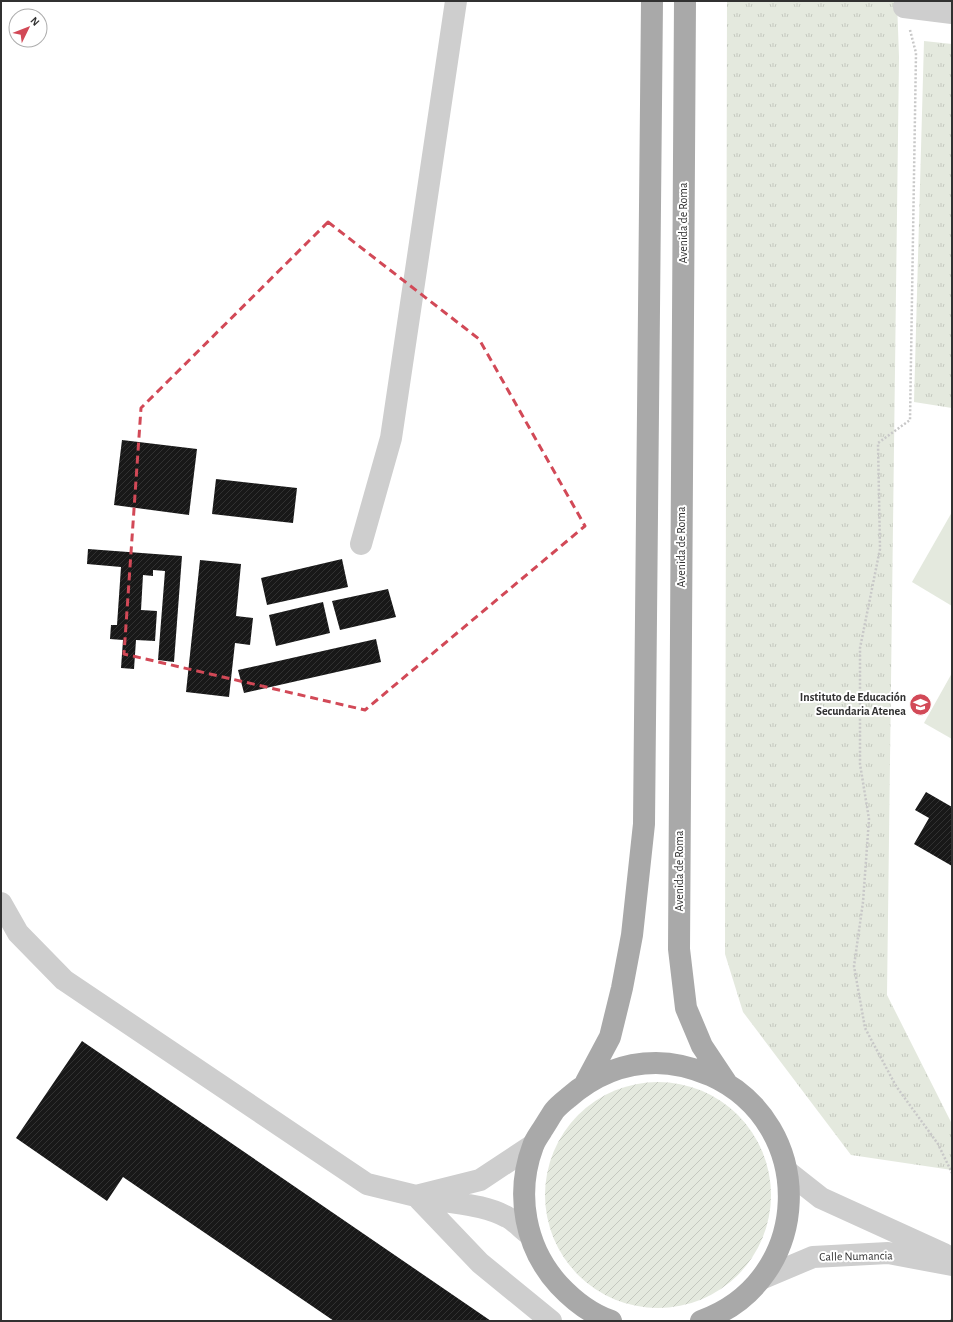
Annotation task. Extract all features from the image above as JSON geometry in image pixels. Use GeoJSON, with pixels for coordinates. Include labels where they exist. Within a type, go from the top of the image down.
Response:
{"type":"FeatureCollection","features":[{"type":"Feature","properties":{"kind":"main road"},"geometry":{"type":"LineString","coordinates":[[586,1082],[610,1037],[622,988],[632,935],[644,824],[652,1]]}},
{"type":"Feature","properties":{"kind":"main road","name":"Avenida de Roma"},"geometry":{"type":"LineString","coordinates":[[685,1],[679,949],[686,1008],[702,1046],[726,1082]]}},
{"type":"Feature","properties":{"kind":"main road"},"geometry":{"type":"LineString","coordinates":[[609,1321],[574,1300],[546,1271],[529,1234],[523,1189],[533,1145],[555,1110],[586,1082],[620,1068],[656,1063],[692,1068],[726,1082],[755,1106],[776,1137],[788,1172],[790,1209],[781,1246],[763,1278],[743,1298],[712,1319]]}},
{"type":"Feature","properties":{"kind":"street"},"geometry":{"type":"LineString","coordinates":[[361,544],[392,438],[456,1]]}},
{"type":"Feature","properties":{"kind":"street"},"geometry":{"type":"LineString","coordinates":[[904,7],[952,13]]}},
{"type":"Feature","properties":{"kind":"street"},"geometry":{"type":"LineString","coordinates":[[1,903],[18,933],[64,980],[367,1184],[445,1202],[482,1207],[508,1217],[529,1234]]}},
{"type":"Feature","properties":{"kind":"street"},"geometry":{"type":"LineString","coordinates":[[416,1196],[480,1180],[533,1145]]}},
{"type":"Feature","properties":{"kind":"street","name":"Calle Numancia"},"geometry":{"type":"LineString","coordinates":[[788,1172],[821,1198],[952,1258]]}},
{"type":"Feature","properties":{"kind":"street"},"geometry":{"type":"LineString","coordinates":[[416,1196],[480,1263],[551,1321]]}},
{"type":"Feature","properties":{"kind":"street","name":"Calle Numancia"},"geometry":{"type":"LineString","coordinates":[[763,1278],[813,1257],[888,1253],[952,1265]]}},
{"type":"Feature","properties":{"kind":"path"},"geometry":{"type":"LineString","coordinates":[[904,7],[916,53],[910,420],[878,443],[880,549],[860,648],[860,764],[869,819],[862,902],[854,966],[864,1028],[896,1086],[938,1144],[952,1173]]}},
{"type":"Feature","properties":{"kind":"path"},"geometry":{"type":"LineString","coordinates":[[951,1321],[952,1317]]}},
{"type":"Feature","properties":{"kind":"highlighted area"},"geometry":{"type":"Polygon","coordinates":[[[328,222],[479,339],[585,526],[365,710],[124,654],[141,408],[328,222]]]}},
{"type":"Feature","properties":{"kind":"green space"},"geometry":{"type":"Polygon","coordinates":[[[727,1],[897,1],[899,57],[887,995],[952,1124],[952,1170],[851,1155],[743,1012],[725,954],[727,1]]]}},
{"type":"Feature","properties":{"kind":"green space"},"geometry":{"type":"Polygon","coordinates":[[[924,41],[952,44],[952,408],[914,402],[924,41]]]}},
{"type":"Feature","properties":{"kind":"green space"},"geometry":{"type":"Polygon","coordinates":[[[952,512],[952,606],[912,582],[952,512]]]}},
{"type":"Feature","properties":{"kind":"green space"},"geometry":{"type":"Polygon","coordinates":[[[952,673],[952,739],[924,723],[952,673]]]}},
{"type":"Feature","properties":{"kind":"green space"},"geometry":{"type":"Polygon","coordinates":[[[658,1082],[680,1084],[701,1091],[721,1101],[738,1115],[752,1132],[762,1152],[769,1173],[771,1195],[769,1217],[762,1238],[752,1258],[738,1275],[721,1289],[701,1299],[680,1306],[658,1308],[636,1306],[615,1299],[595,1289],[578,1275],[564,1258],[554,1238],[547,1217],[545,1195],[547,1173],[554,1152],[564,1132],[578,1115],[595,1101],[615,1091],[636,1084],[658,1082]]]}},
{"type":"Feature","properties":{"kind":"building"},"geometry":{"type":"Polygon","coordinates":[[[122,440],[197,449],[189,515],[114,505],[122,440]]]}},
{"type":"Feature","properties":{"kind":"building"},"geometry":{"type":"Polygon","coordinates":[[[216,479],[297,488],[293,523],[212,514],[216,479]]]}},
{"type":"Feature","properties":{"kind":"building"},"geometry":{"type":"Polygon","coordinates":[[[88,549],[182,556],[174,662],[158,660],[165,571],[153,570],[153,576],[143,575],[141,610],[157,611],[155,641],[136,640],[134,669],[121,668],[123,640],[110,639],[111,625],[117,625],[121,567],[87,564],[88,549]]]}},
{"type":"Feature","properties":{"kind":"building"},"geometry":{"type":"Polygon","coordinates":[[[342,559],[348,587],[267,605],[261,578],[342,559]]]}},
{"type":"Feature","properties":{"kind":"building"},"geometry":{"type":"Polygon","coordinates":[[[200,560],[241,564],[236,616],[253,618],[250,645],[235,643],[229,697],[186,692],[200,560]]]}},
{"type":"Feature","properties":{"kind":"building"},"geometry":{"type":"Polygon","coordinates":[[[388,589],[396,617],[340,630],[332,601],[388,589]]]}},
{"type":"Feature","properties":{"kind":"building"},"geometry":{"type":"Polygon","coordinates":[[[323,602],[330,633],[276,646],[269,615],[323,602]]]}},
{"type":"Feature","properties":{"kind":"building"},"geometry":{"type":"Polygon","coordinates":[[[376,639],[381,662],[244,693],[238,670],[376,639]]]}},
{"type":"Feature","properties":{"kind":"building"},"geometry":{"type":"Polygon","coordinates":[[[926,792],[952,807],[952,866],[914,844],[929,818],[915,810],[926,792]]]}},
{"type":"Feature","properties":{"kind":"building"},"geometry":{"type":"Polygon","coordinates":[[[82,1041],[491,1321],[334,1321],[123,1177],[107,1201],[16,1138],[82,1041]]]}},
{"type":"Feature","properties":{"kind":"place","name":"Instituto de Educación Secundaria Atenea"},"geometry":{"type":"Point","coordinates":[921,704]}}]}
